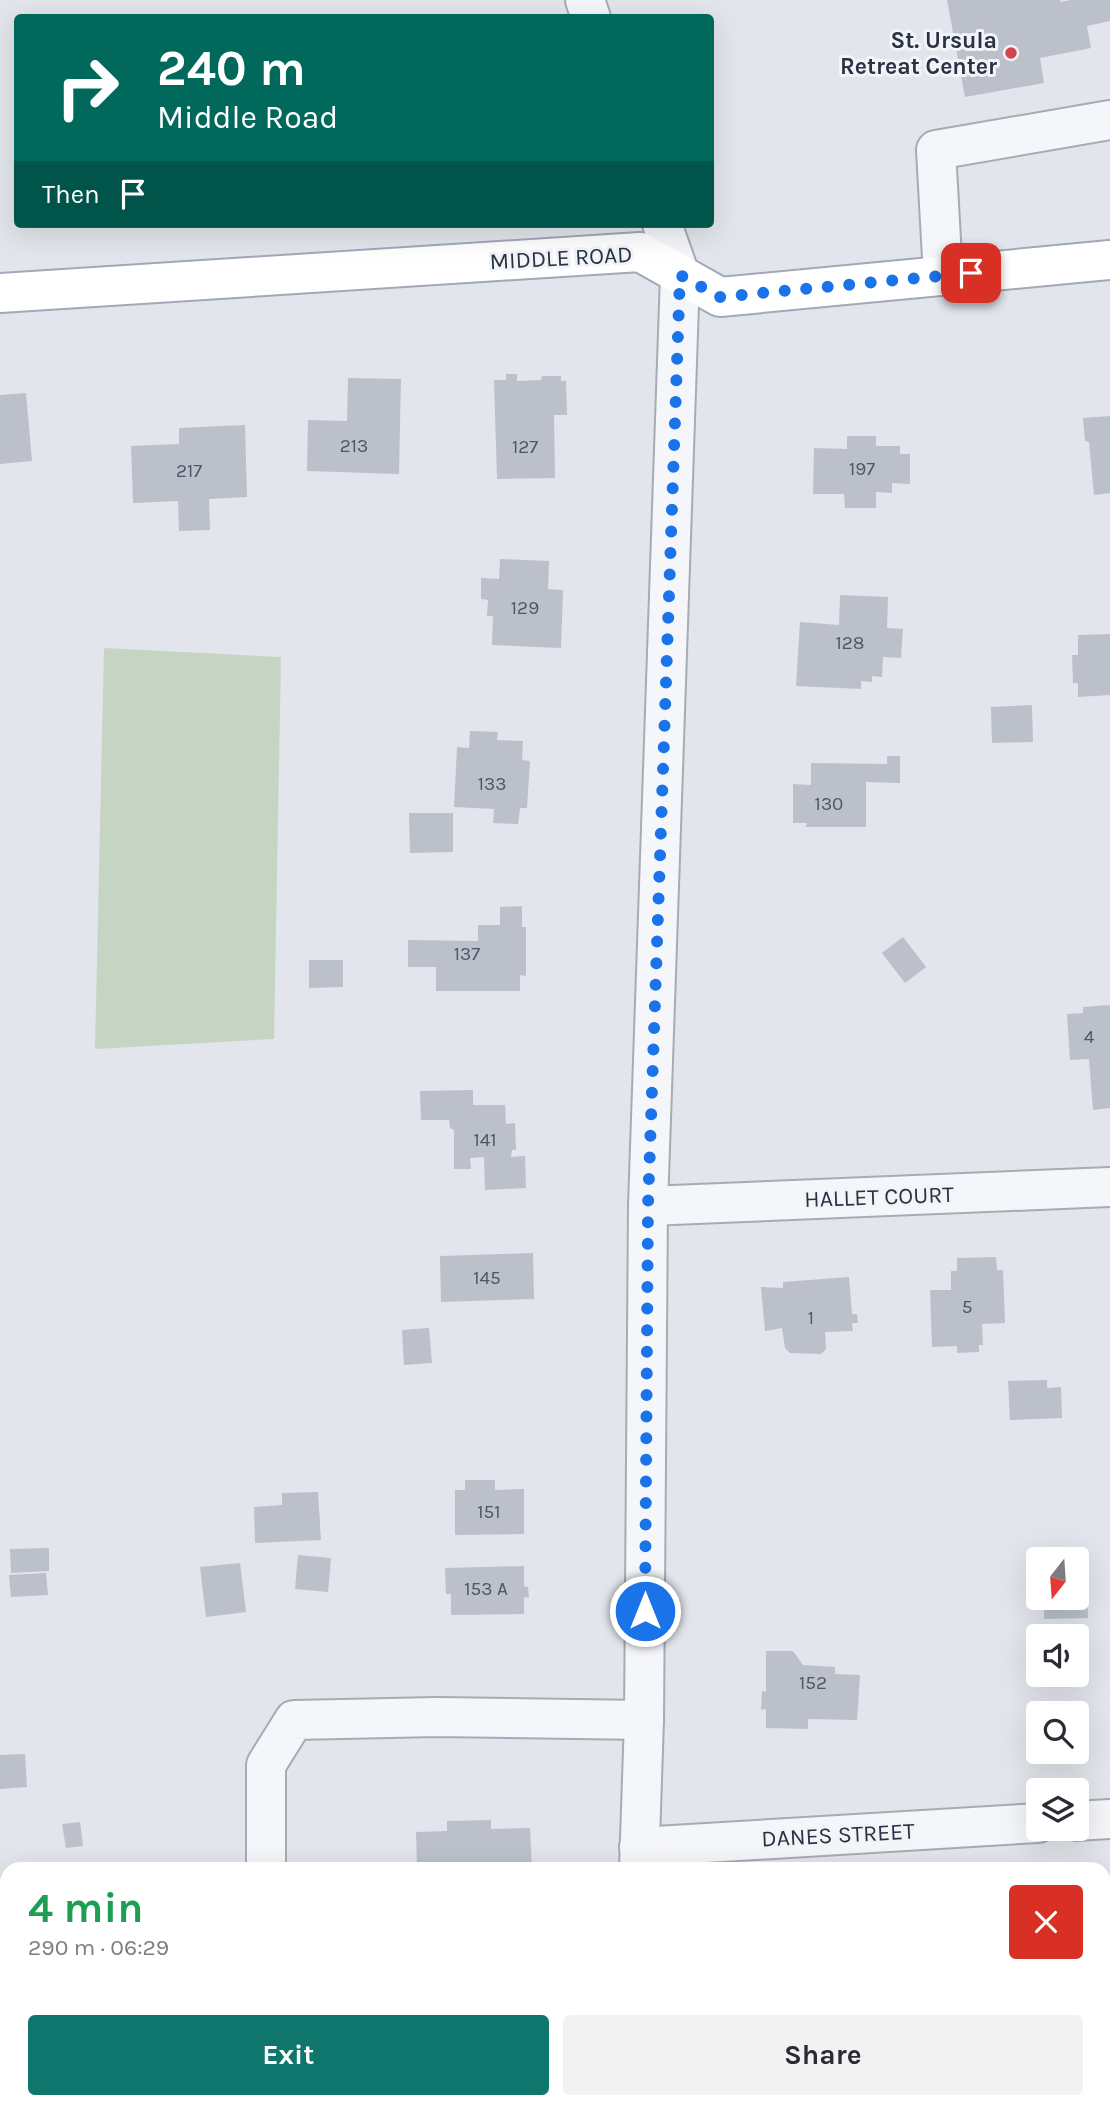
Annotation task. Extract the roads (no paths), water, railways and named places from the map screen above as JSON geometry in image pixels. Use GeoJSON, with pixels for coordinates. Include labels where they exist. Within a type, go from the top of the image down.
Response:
{"type":"FeatureCollection","features":[{"type":"Feature","properties":{"kind":"main road","name":"MIDDLE ROAD"},"geometry":{"type":"LineString","coordinates":[[0,293],[640,252],[720,297],[1110,260]]}},
{"type":"Feature","properties":{"kind":"street"},"geometry":{"type":"LineString","coordinates":[[943,276],[936,150],[1110,120]]}},
{"type":"Feature","properties":{"kind":"street"},"geometry":{"type":"LineString","coordinates":[[639,1858],[644,1720],[648,1206],[680,275],[663,228]]}},
{"type":"Feature","properties":{"kind":"street","name":"HALLET COURT"},"geometry":{"type":"LineString","coordinates":[[648,1206],[1110,1187]]}},
{"type":"Feature","properties":{"kind":"street"},"geometry":{"type":"LineString","coordinates":[[266,1862],[266,1765],[293,1720],[437,1717],[644,1720]]}},
{"type":"Feature","properties":{"kind":"street"},"geometry":{"type":"LineString","coordinates":[[1089,1820],[1110,1819]]}},
{"type":"Feature","properties":{"kind":"street","name":"DANES STREET"},"geometry":{"type":"LineString","coordinates":[[639,1858],[1026,1824]]}},
{"type":"Feature","properties":{"kind":"place","name":"St. Ursula Retreat Center"},"geometry":{"type":"Point","coordinates":[1011,53]}}]}
